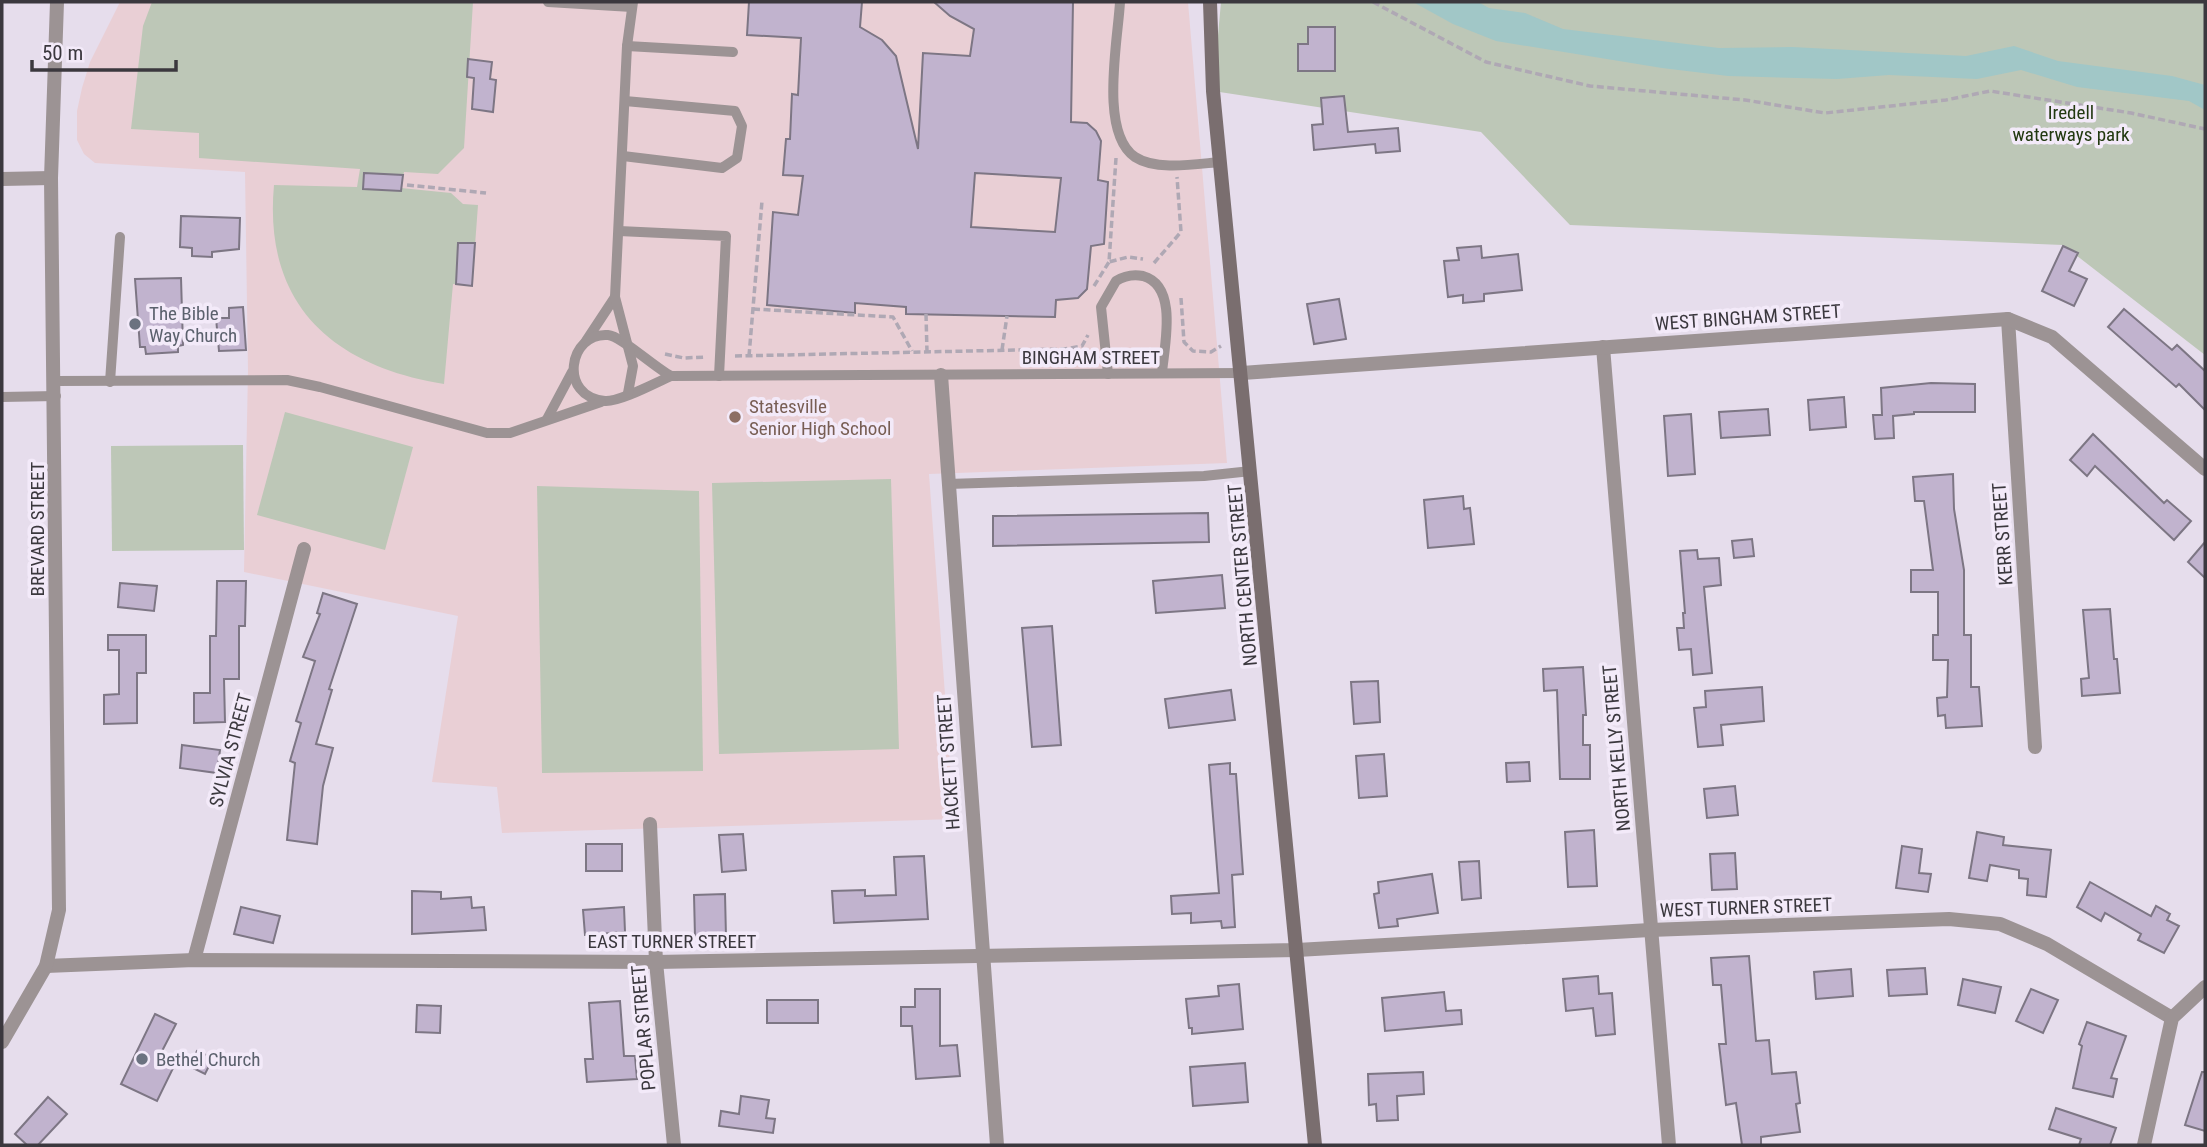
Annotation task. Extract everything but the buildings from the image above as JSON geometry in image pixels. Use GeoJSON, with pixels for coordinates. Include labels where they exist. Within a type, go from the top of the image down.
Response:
{"type":"FeatureCollection","features":[{"type":"Feature","properties":{"kind":"main road","name":"NORTH CENTER STREET"},"geometry":{"type":"LineString","coordinates":[[1210,2],[1220,162],[1315,1145]]}},
{"type":"Feature","properties":{"kind":"street","name":"BREVARD STREET"},"geometry":{"type":"LineString","coordinates":[[2,1042],[46,966],[59,910],[51,178],[57,2]]}},
{"type":"Feature","properties":{"kind":"street"},"geometry":{"type":"LineString","coordinates":[[2,179],[51,178]]}},
{"type":"Feature","properties":{"kind":"street","name":"WEST BINGHAM STREET"},"geometry":{"type":"LineString","coordinates":[[1242,373],[2008,319],[2053,337],[2205,469]]}},
{"type":"Feature","properties":{"kind":"street","name":"KERR STREET"},"geometry":{"type":"LineString","coordinates":[[2008,319],[2035,747]]}},
{"type":"Feature","properties":{"kind":"street","name":"NORTH KELLY STREET"},"geometry":{"type":"LineString","coordinates":[[1603,347],[1669,1145]]}},
{"type":"Feature","properties":{"kind":"street","name":"HACKETT STREET"},"geometry":{"type":"LineString","coordinates":[[941,375],[981,957],[997,1145]]}},
{"type":"Feature","properties":{"kind":"street","name":"SYLVIA STREET"},"geometry":{"type":"LineString","coordinates":[[194,960],[304,549]]}},
{"type":"Feature","properties":{"kind":"street","name":"POPLAR STREET"},"geometry":{"type":"LineString","coordinates":[[650,824],[656,962],[674,1145]]}},
{"type":"Feature","properties":{"kind":"street","name":"WEST TURNER STREET"},"geometry":{"type":"LineString","coordinates":[[1297,950],[1650,930],[1949,919],[2000,924],[2047,944],[2172,1018]]}},
{"type":"Feature","properties":{"kind":"street","name":"EAST TURNER STREET"},"geometry":{"type":"LineString","coordinates":[[46,966],[194,960],[656,962],[1297,950]]}},
{"type":"Feature","properties":{"kind":"street"},"geometry":{"type":"LineString","coordinates":[[2144,1145],[2172,1018],[2205,986]]}},
{"type":"Feature","properties":{"kind":"lane"},"geometry":{"type":"LineString","coordinates":[[548,2],[633,5],[627,46],[615,297],[622,327],[631,347],[633,381],[628,393]]}},
{"type":"Feature","properties":{"kind":"lane"},"geometry":{"type":"LineString","coordinates":[[1121,2],[1114,115],[1119,139],[1136,157],[1157,164],[1220,162]]}},
{"type":"Feature","properties":{"kind":"lane"},"geometry":{"type":"LineString","coordinates":[[627,46],[733,52]]}},
{"type":"Feature","properties":{"kind":"lane"},"geometry":{"type":"LineString","coordinates":[[623,156],[722,168],[737,158],[742,126],[735,111],[625,102]]}},
{"type":"Feature","properties":{"kind":"lane"},"geometry":{"type":"LineString","coordinates":[[619,231],[726,236],[719,376]]}},
{"type":"Feature","properties":{"kind":"lane"},"geometry":{"type":"LineString","coordinates":[[110,382],[120,237]]}},
{"type":"Feature","properties":{"kind":"lane"},"geometry":{"type":"LineString","coordinates":[[1108,374],[1101,307],[1116,281],[1138,275],[1153,281],[1164,298],[1162,373]]}},
{"type":"Feature","properties":{"kind":"lane"},"geometry":{"type":"LineString","coordinates":[[547,419],[572,372],[575,357],[615,297]]}},
{"type":"Feature","properties":{"kind":"lane"},"geometry":{"type":"LineString","coordinates":[[583,346],[594,337],[606,334],[619,337],[642,359],[671,376]]}},
{"type":"Feature","properties":{"kind":"lane"},"geometry":{"type":"LineString","coordinates":[[572,372],[578,387],[590,397],[604,401]]}},
{"type":"Feature","properties":{"kind":"lane","name":"BINGHAM STREET"},"geometry":{"type":"LineString","coordinates":[[671,376],[1242,373]]}},
{"type":"Feature","properties":{"kind":"lane"},"geometry":{"type":"LineString","coordinates":[[2,397],[110,382],[287,380],[487,433],[510,433],[671,376]]}},
{"type":"Feature","properties":{"kind":"lane"},"geometry":{"type":"LineString","coordinates":[[948,484],[1204,476],[1251,471]]}},
{"type":"Feature","properties":{"kind":"path"},"geometry":{"type":"LineString","coordinates":[[1373,2],[1486,62],[1590,86],[1745,100],[1825,113],[1946,100],[1990,91],[2131,113],[2205,129]]}},
{"type":"Feature","properties":{"kind":"path"},"geometry":{"type":"LineString","coordinates":[[1093,290],[1097,277],[1109,261],[1116,155]]}},
{"type":"Feature","properties":{"kind":"path"},"geometry":{"type":"LineString","coordinates":[[1109,261],[1128,257],[1156,264],[1181,232],[1177,172]]}},
{"type":"Feature","properties":{"kind":"path"},"geometry":{"type":"LineString","coordinates":[[407,185],[486,193]]}},
{"type":"Feature","properties":{"kind":"path"},"geometry":{"type":"LineString","coordinates":[[749,356],[762,201]]}},
{"type":"Feature","properties":{"kind":"path"},"geometry":{"type":"LineString","coordinates":[[1178,293],[1182,302],[1184,342],[1193,351],[1210,352],[1238,336]]}},
{"type":"Feature","properties":{"kind":"path"},"geometry":{"type":"LineString","coordinates":[[753,309],[893,317],[913,352]]}},
{"type":"Feature","properties":{"kind":"path"},"geometry":{"type":"LineString","coordinates":[[926,314],[927,352]]}},
{"type":"Feature","properties":{"kind":"path"},"geometry":{"type":"LineString","coordinates":[[1002,350],[1007,316]]}},
{"type":"Feature","properties":{"kind":"path"},"geometry":{"type":"LineString","coordinates":[[656,347],[664,353],[684,358],[1002,350],[1082,346],[1089,333]]}},
{"type":"Feature","properties":{"kind":"shaded area","name":"Statesville Senior High School"},"geometry":{"type":"Polygon","coordinates":[[[120,2],[1188,2],[1227,463],[929,474],[954,819],[502,833],[497,787],[432,782],[458,616],[244,572],[248,371],[245,172],[95,163],[84,154],[77,140],[77,111],[82,88],[90,62],[120,2]]]}},
{"type":"Feature","properties":{"kind":"shaded area"},"geometry":{"type":"Polygon","coordinates":[[[1413,2],[1478,2],[1489,8],[1525,13],[1563,29],[1719,48],[1792,47],[1966,56],[2014,46],[2058,61],[2172,76],[2205,85],[2205,110],[2189,101],[2077,87],[2021,70],[1977,79],[1889,75],[1837,79],[1728,76],[1662,68],[1496,41],[1453,24],[1413,2]]]}},
{"type":"Feature","properties":{"kind":"green space"},"geometry":{"type":"Polygon","coordinates":[[[152,2],[473,2],[464,148],[438,174],[404,172],[401,188],[451,193],[463,204],[478,205],[472,286],[453,284],[444,384],[404,375],[369,362],[338,345],[313,322],[293,296],[280,264],[274,227],[274,185],[357,187],[360,169],[199,158],[199,133],[131,129],[143,26],[152,2]]]}},
{"type":"Feature","properties":{"kind":"green space","name":"Iredell waterways park"},"geometry":{"type":"Polygon","coordinates":[[[1221,2],[2205,2],[2205,355],[2063,245],[1570,225],[1481,132],[1213,91],[1221,2]]]}},
{"type":"Feature","properties":{"kind":"green space"},"geometry":{"type":"Polygon","coordinates":[[[285,412],[413,447],[385,550],[257,515],[285,412]]]}},
{"type":"Feature","properties":{"kind":"green space"},"geometry":{"type":"Polygon","coordinates":[[[243,445],[244,550],[112,551],[111,446],[243,445]]]}},
{"type":"Feature","properties":{"kind":"green space"},"geometry":{"type":"Polygon","coordinates":[[[891,479],[899,749],[719,754],[712,483],[891,479]]]}},
{"type":"Feature","properties":{"kind":"green space"},"geometry":{"type":"Polygon","coordinates":[[[537,486],[699,491],[703,771],[542,773],[537,486]]]}},
{"type":"Feature","properties":{"kind":"place","name":"The Bible Way Church"},"geometry":{"type":"Point","coordinates":[135,324]}},
{"type":"Feature","properties":{"kind":"place","name":"Statesville Senior High School"},"geometry":{"type":"Point","coordinates":[735,417]}},
{"type":"Feature","properties":{"kind":"place","name":"Bethel Church"},"geometry":{"type":"Point","coordinates":[142,1059]}}]}
